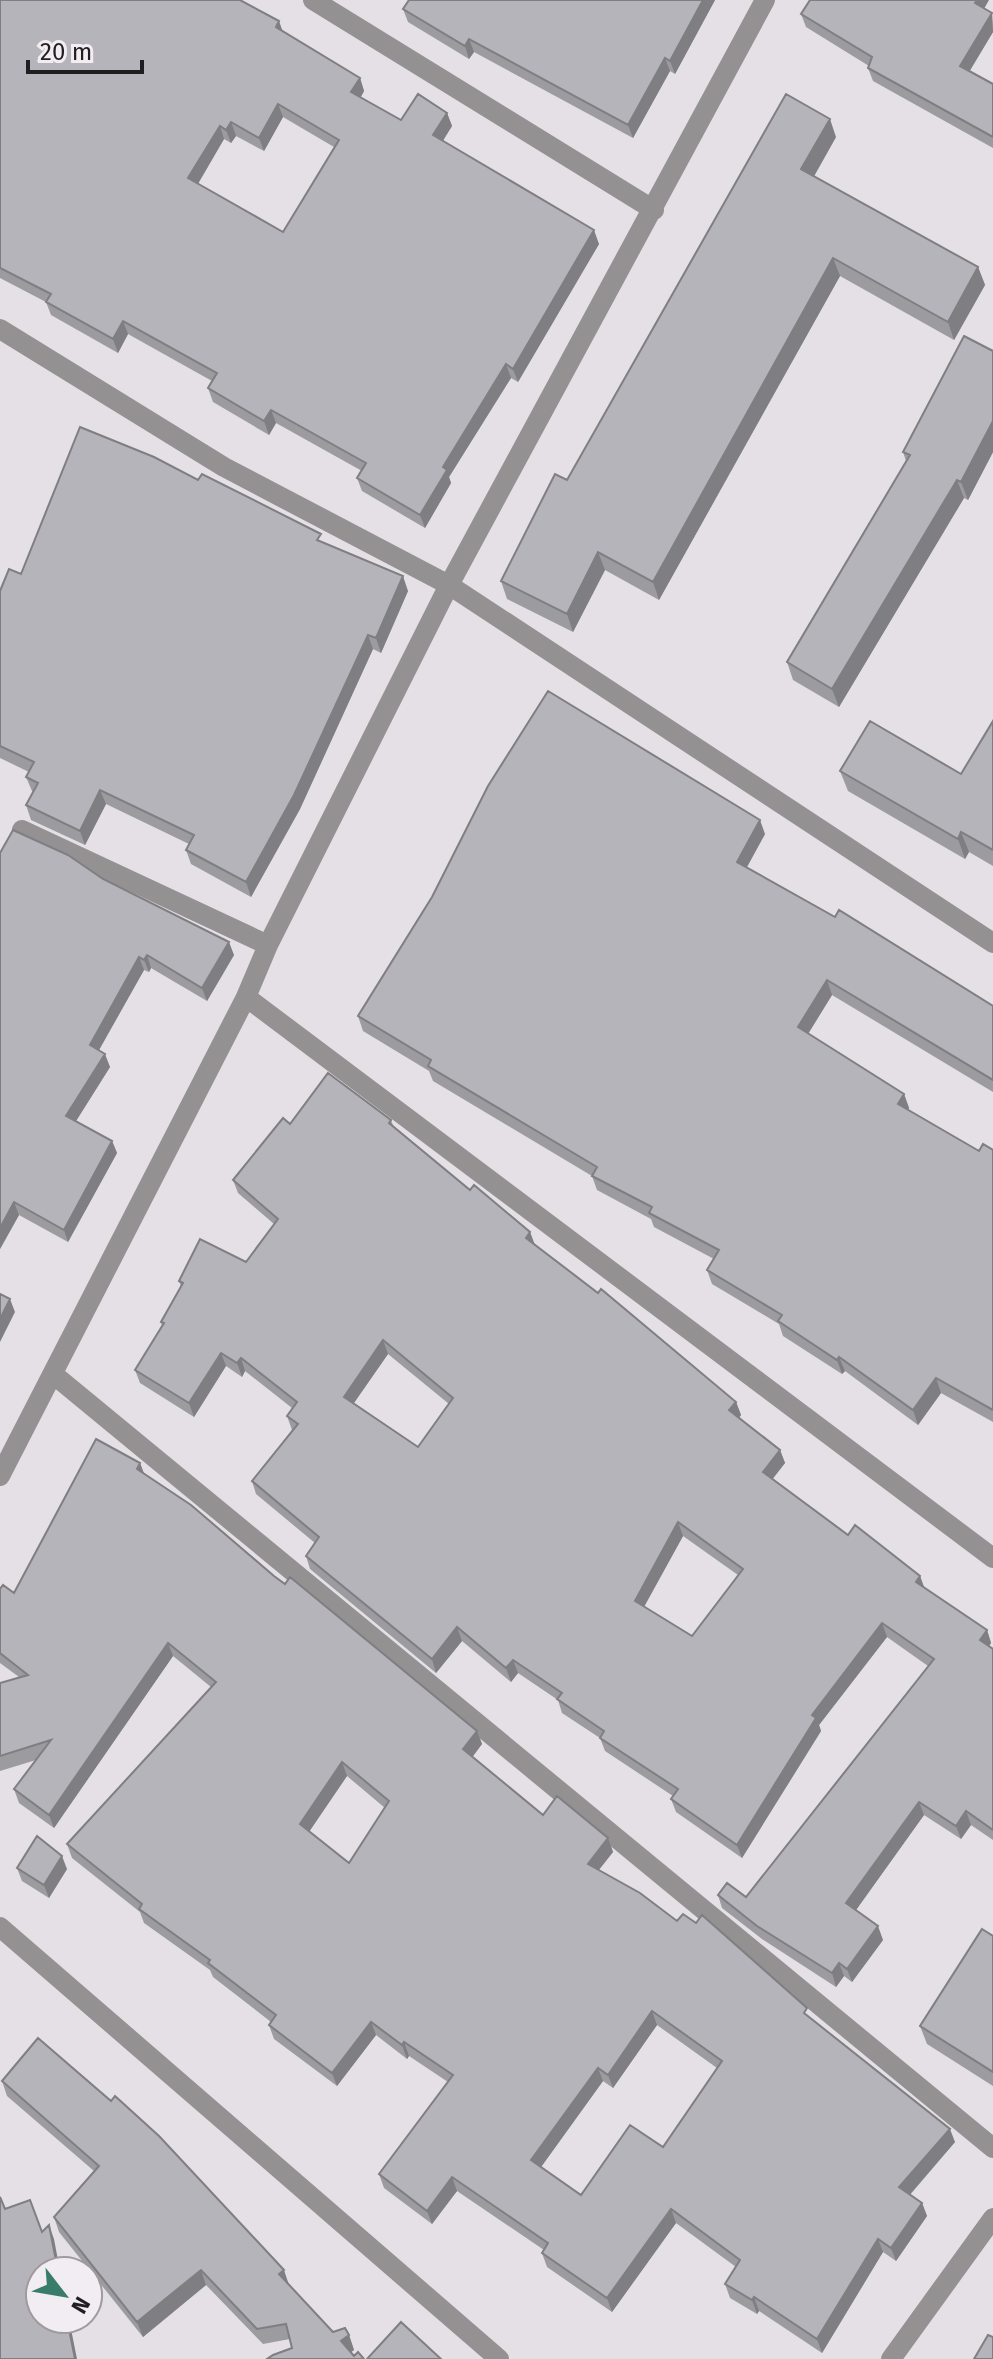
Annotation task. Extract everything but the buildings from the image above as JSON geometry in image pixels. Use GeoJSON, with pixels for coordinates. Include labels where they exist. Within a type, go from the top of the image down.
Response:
{"type":"FeatureCollection","features":[{"type":"Feature","properties":{"kind":"street"},"geometry":{"type":"LineString","coordinates":[[313,0],[654,210]]}},
{"type":"Feature","properties":{"kind":"street"},"geometry":{"type":"LineString","coordinates":[[0,1476],[246,997],[268,945],[449,585],[765,0]]}},
{"type":"Feature","properties":{"kind":"street"},"geometry":{"type":"LineString","coordinates":[[0,329],[224,467],[449,585],[993,943]]}},
{"type":"Feature","properties":{"kind":"street"},"geometry":{"type":"LineString","coordinates":[[22,830],[268,945]]}},
{"type":"Feature","properties":{"kind":"street"},"geometry":{"type":"LineString","coordinates":[[246,997],[993,1558]]}},
{"type":"Feature","properties":{"kind":"street"},"geometry":{"type":"LineString","coordinates":[[53,1374],[993,2148]]}},
{"type":"Feature","properties":{"kind":"street"},"geometry":{"type":"LineString","coordinates":[[0,1927],[499,2359]]}},
{"type":"Feature","properties":{"kind":"street"},"geometry":{"type":"LineString","coordinates":[[891,2359],[993,2218]]}}]}
